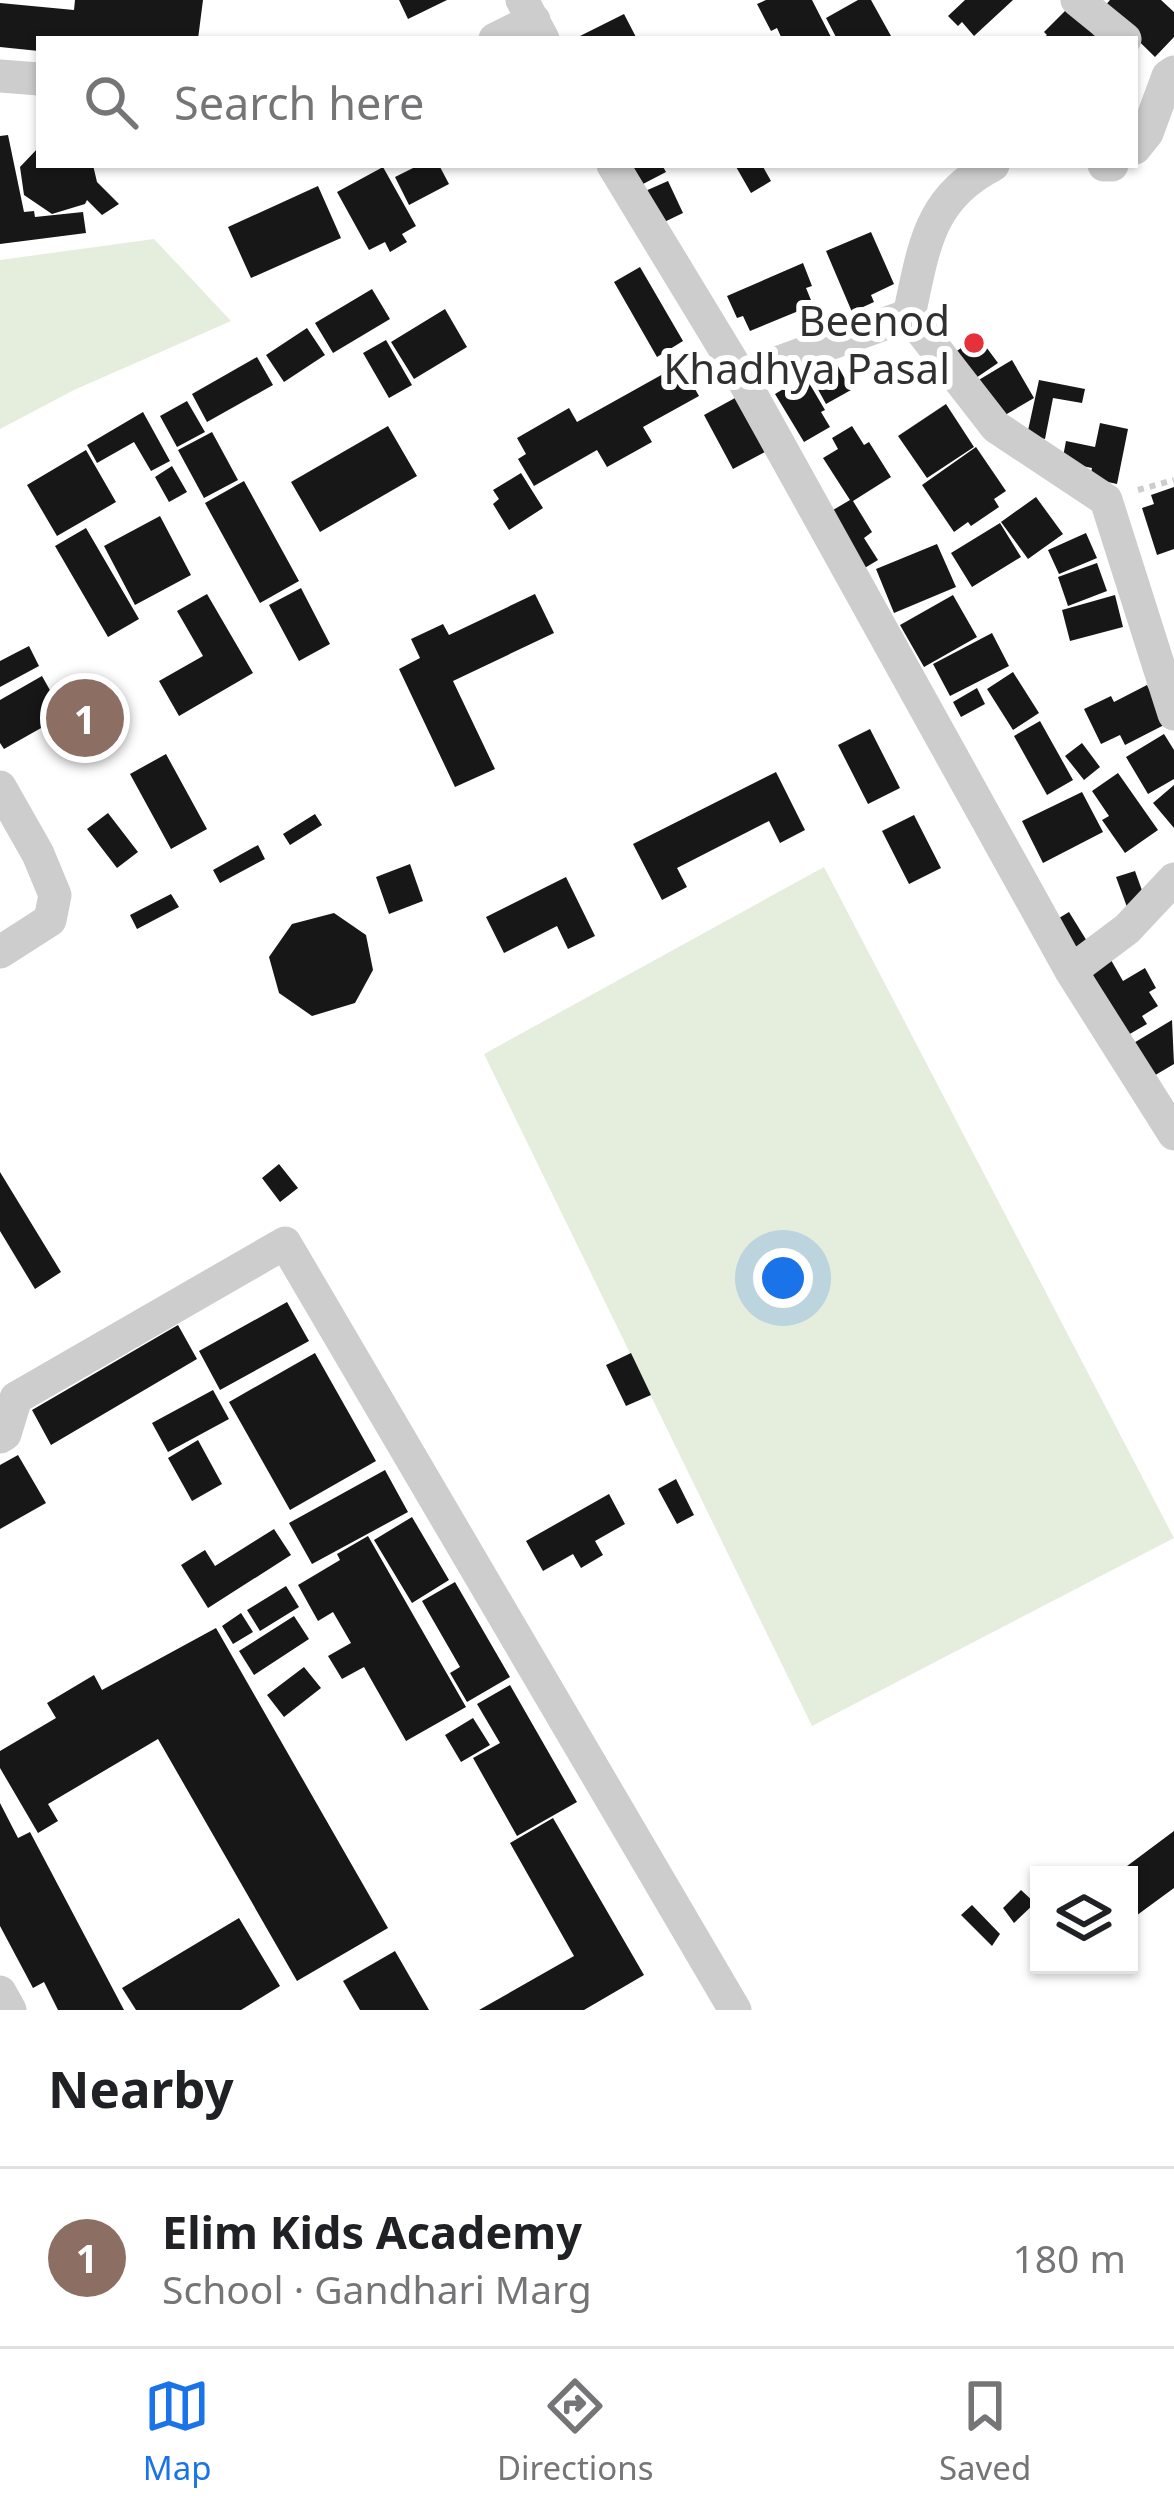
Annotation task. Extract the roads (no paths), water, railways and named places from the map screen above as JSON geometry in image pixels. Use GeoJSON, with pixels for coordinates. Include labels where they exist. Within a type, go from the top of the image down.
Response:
{"type":"FeatureCollection","features":[{"type":"Feature","properties":{"kind":"street"},"geometry":{"type":"LineString","coordinates":[[1077,0],[1121,36]]}},
{"type":"Feature","properties":{"kind":"street"},"geometry":{"type":"LineString","coordinates":[[501,36],[533,20]]}},
{"type":"Feature","properties":{"kind":"street"},"geometry":{"type":"LineString","coordinates":[[1138,50],[1171,74],[1138,144]]}},
{"type":"Feature","properties":{"kind":"street"},"geometry":{"type":"LineString","coordinates":[[0,76],[36,79]]}},
{"type":"Feature","properties":{"kind":"street"},"geometry":{"type":"LineString","coordinates":[[615,168],[741,376],[1071,971],[1174,1134]]}},
{"type":"Feature","properties":{"kind":"street"},"geometry":{"type":"LineString","coordinates":[[909,315],[926,241],[941,205],[968,178],[987,168]]}},
{"type":"Feature","properties":{"kind":"street"},"geometry":{"type":"LineString","coordinates":[[741,376],[909,315]]}},
{"type":"Feature","properties":{"kind":"street"},"geometry":{"type":"LineString","coordinates":[[909,315],[996,427],[1106,500],[1174,714]]}},
{"type":"Feature","properties":{"kind":"street"},"geometry":{"type":"LineString","coordinates":[[0,787],[56,895],[50,920],[0,952]]}},
{"type":"Feature","properties":{"kind":"street"},"geometry":{"type":"LineString","coordinates":[[1071,971],[1127,929],[1174,879]]}},
{"type":"Feature","properties":{"kind":"street"},"geometry":{"type":"LineString","coordinates":[[0,1437],[16,1398],[285,1244],[735,2010]]}},
{"type":"Feature","properties":{"kind":"street"},"geometry":{"type":"LineString","coordinates":[[0,1992],[10,2010]]}},
{"type":"Feature","properties":{"kind":"place","name":"Beenod Khadhya Pasal"},"geometry":{"type":"Point","coordinates":[974,343]}},
{"type":"Feature","properties":{"kind":"place","name":"Elim Kids Academy"},"geometry":{"type":"Point","coordinates":[85,718]}}]}
